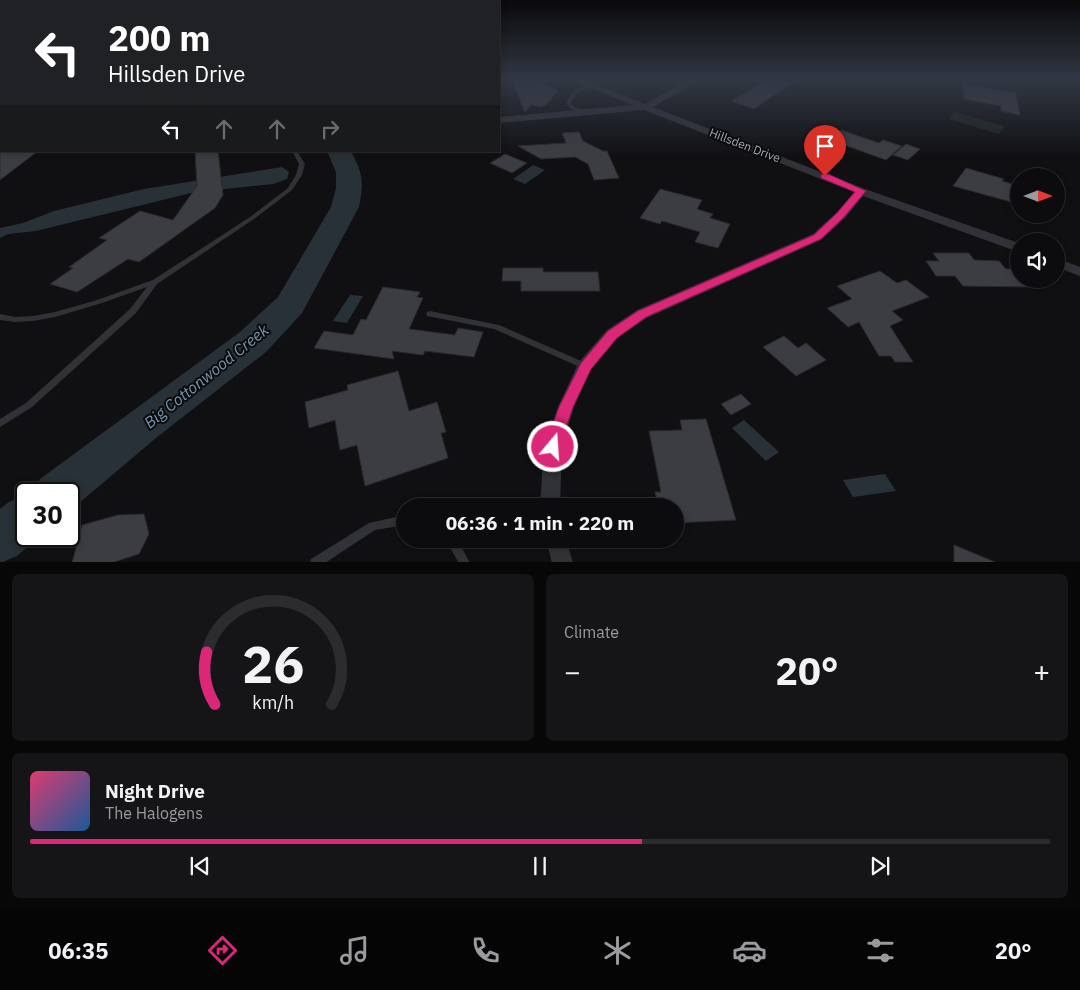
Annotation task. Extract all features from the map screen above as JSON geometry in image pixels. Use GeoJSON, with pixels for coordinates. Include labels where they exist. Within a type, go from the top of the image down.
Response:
{"type":"FeatureCollection","features":[{"type":"Feature","properties":{"kind":"street","name":"Hillsden Drive"},"geometry":{"type":"LineString","coordinates":[[641,105],[861,191],[1010,245]]}},
{"type":"Feature","properties":{"kind":"street"},"geometry":{"type":"LineString","coordinates":[[500,120],[649,105]]}},
{"type":"Feature","properties":{"kind":"street"},"geometry":{"type":"LineString","coordinates":[[550,498],[553,447],[566,407],[585,366],[612,334],[642,314],[817,237],[841,215],[861,191]]}},
{"type":"Feature","properties":{"kind":"street"},"geometry":{"type":"LineString","coordinates":[[1065,266],[1080,272]]}},
{"type":"Feature","properties":{"kind":"street"},"geometry":{"type":"LineString","coordinates":[[559,548],[563,562]]}},
{"type":"Feature","properties":{"kind":"lane"},"geometry":{"type":"LineString","coordinates":[[569,105],[574,109],[584,111]]}},
{"type":"Feature","properties":{"kind":"lane"},"geometry":{"type":"LineString","coordinates":[[0,317],[6,319],[31,318],[95,303],[156,282],[244,223],[290,188],[299,175],[302,164],[295,152]]}},
{"type":"Feature","properties":{"kind":"lane"},"geometry":{"type":"LineString","coordinates":[[0,423],[29,405],[133,311],[156,282]]}},
{"type":"Feature","properties":{"kind":"lane"},"geometry":{"type":"LineString","coordinates":[[430,314],[496,327],[585,366]]}},
{"type":"Feature","properties":{"kind":"lane"},"geometry":{"type":"LineString","coordinates":[[315,562],[373,526],[396,522]]}},
{"type":"Feature","properties":{"kind":"lane"},"geometry":{"type":"LineString","coordinates":[[457,548],[465,562]]}},
{"type":"Feature","properties":{"kind":"shaded area"},"geometry":{"type":"Polygon","coordinates":[[[954,112],[1004,126],[999,134],[949,119],[954,112]]]}},
{"type":"Feature","properties":{"kind":"shaded area"},"geometry":{"type":"Polygon","coordinates":[[[533,165],[545,170],[525,184],[513,179],[533,165]]]}},
{"type":"Feature","properties":{"kind":"shaded area"},"geometry":{"type":"Polygon","coordinates":[[[282,167],[289,172],[287,179],[273,184],[195,192],[36,231],[8,234],[0,238],[0,228],[23,223],[54,211],[144,189],[282,167]]]}},
{"type":"Feature","properties":{"kind":"shaded area"},"geometry":{"type":"Polygon","coordinates":[[[350,295],[363,296],[347,323],[333,321],[350,295]]]}},
{"type":"Feature","properties":{"kind":"shaded area"},"geometry":{"type":"Polygon","coordinates":[[[744,420],[779,452],[766,461],[732,428],[744,420]]]}},
{"type":"Feature","properties":{"kind":"shaded area"},"geometry":{"type":"Polygon","coordinates":[[[885,474],[896,491],[853,497],[843,480],[885,474]]]}},
{"type":"Feature","properties":{"kind":"building"},"geometry":{"type":"Polygon","coordinates":[[[522,105],[531,105],[525,112],[522,105]]]}},
{"type":"Feature","properties":{"kind":"building"},"geometry":{"type":"Polygon","coordinates":[[[743,105],[760,105],[754,109],[743,105]]]}},
{"type":"Feature","properties":{"kind":"building"},"geometry":{"type":"Polygon","coordinates":[[[997,105],[1018,105],[1020,115],[1001,111],[1001,106],[997,105]]]}},
{"type":"Feature","properties":{"kind":"building"},"geometry":{"type":"Polygon","coordinates":[[[841,130],[879,143],[883,140],[902,146],[886,160],[836,142],[841,130]]]}},
{"type":"Feature","properties":{"kind":"building"},"geometry":{"type":"Polygon","coordinates":[[[579,132],[583,141],[603,151],[607,151],[619,178],[594,180],[588,164],[575,157],[541,159],[518,146],[566,143],[562,133],[579,132]]]}},
{"type":"Feature","properties":{"kind":"building"},"geometry":{"type":"Polygon","coordinates":[[[906,144],[920,149],[908,160],[893,155],[906,144]]]}},
{"type":"Feature","properties":{"kind":"building"},"geometry":{"type":"Polygon","coordinates":[[[0,152],[37,152],[0,180],[0,152]]]}},
{"type":"Feature","properties":{"kind":"building"},"geometry":{"type":"Polygon","coordinates":[[[195,152],[218,152],[223,195],[215,208],[139,262],[128,259],[77,292],[50,284],[73,268],[69,267],[107,240],[99,238],[140,211],[173,220],[197,186],[195,152]]]}},
{"type":"Feature","properties":{"kind":"building"},"geometry":{"type":"Polygon","coordinates":[[[505,154],[527,163],[512,173],[490,163],[505,154]]]}},
{"type":"Feature","properties":{"kind":"building"},"geometry":{"type":"Polygon","coordinates":[[[966,168],[1004,179],[1002,181],[1010,183],[1010,202],[953,186],[966,168]]]}},
{"type":"Feature","properties":{"kind":"building"},"geometry":{"type":"Polygon","coordinates":[[[660,189],[702,200],[697,209],[713,214],[710,218],[730,224],[718,248],[695,242],[700,232],[662,221],[660,224],[640,218],[660,189]]]}},
{"type":"Feature","properties":{"kind":"building"},"geometry":{"type":"Polygon","coordinates":[[[933,253],[969,253],[974,260],[999,261],[1006,269],[1010,269],[1010,287],[963,286],[955,276],[936,276],[926,261],[939,261],[933,253]]]}},
{"type":"Feature","properties":{"kind":"building"},"geometry":{"type":"Polygon","coordinates":[[[503,268],[543,268],[543,272],[598,272],[600,291],[521,291],[521,281],[502,281],[503,268]]]}},
{"type":"Feature","properties":{"kind":"building"},"geometry":{"type":"Polygon","coordinates":[[[880,271],[897,283],[906,280],[929,297],[892,311],[903,320],[890,326],[913,362],[895,362],[891,356],[879,356],[859,322],[848,327],[827,308],[852,299],[837,286],[880,271]]]}},
{"type":"Feature","properties":{"kind":"building"},"geometry":{"type":"Polygon","coordinates":[[[383,287],[420,292],[417,297],[423,298],[409,329],[455,335],[458,328],[483,332],[474,357],[425,351],[423,355],[392,351],[394,359],[314,348],[324,331],[353,335],[361,319],[366,320],[383,287]]]}},
{"type":"Feature","properties":{"kind":"building"},"geometry":{"type":"Polygon","coordinates":[[[784,336],[798,348],[806,343],[826,360],[796,376],[763,347],[784,336]]]}},
{"type":"Feature","properties":{"kind":"building"},"geometry":{"type":"Polygon","coordinates":[[[398,371],[409,411],[437,402],[446,432],[441,433],[448,458],[365,486],[357,445],[340,450],[335,420],[309,428],[305,402],[348,390],[347,385],[398,371]]]}},
{"type":"Feature","properties":{"kind":"building"},"geometry":{"type":"Polygon","coordinates":[[[741,394],[751,404],[731,415],[721,404],[741,394]]]}},
{"type":"Feature","properties":{"kind":"building"},"geometry":{"type":"Polygon","coordinates":[[[706,419],[736,520],[684,523],[684,498],[656,498],[655,492],[661,492],[649,431],[682,430],[680,420],[706,419]]]}},
{"type":"Feature","properties":{"kind":"building"},"geometry":{"type":"Polygon","coordinates":[[[144,514],[149,534],[139,554],[114,562],[72,562],[76,547],[80,547],[82,525],[118,515],[144,514]]]}},
{"type":"Feature","properties":{"kind":"building"},"geometry":{"type":"Polygon","coordinates":[[[954,545],[995,562],[954,562],[954,545]]]}},
{"type":"Feature","properties":{"kind":"waterway","name":"Big Cottonwood Creek"},"geometry":{"type":"LineString","coordinates":[[71,482],[141,426],[253,342],[290,305],[345,207],[349,188],[349,172],[339,152]]}},
{"type":"Feature","properties":{"kind":"waterway","name":"Big Cottonwood Creek"},"geometry":{"type":"LineString","coordinates":[[0,539],[15,527]]}},
{"type":"Feature","properties":{"kind":"route"},"geometry":{"type":"LineString","coordinates":[[553,447],[566,407],[585,366],[612,334],[642,314],[755,266],[817,237],[841,215],[861,191],[825,176]]}}]}
